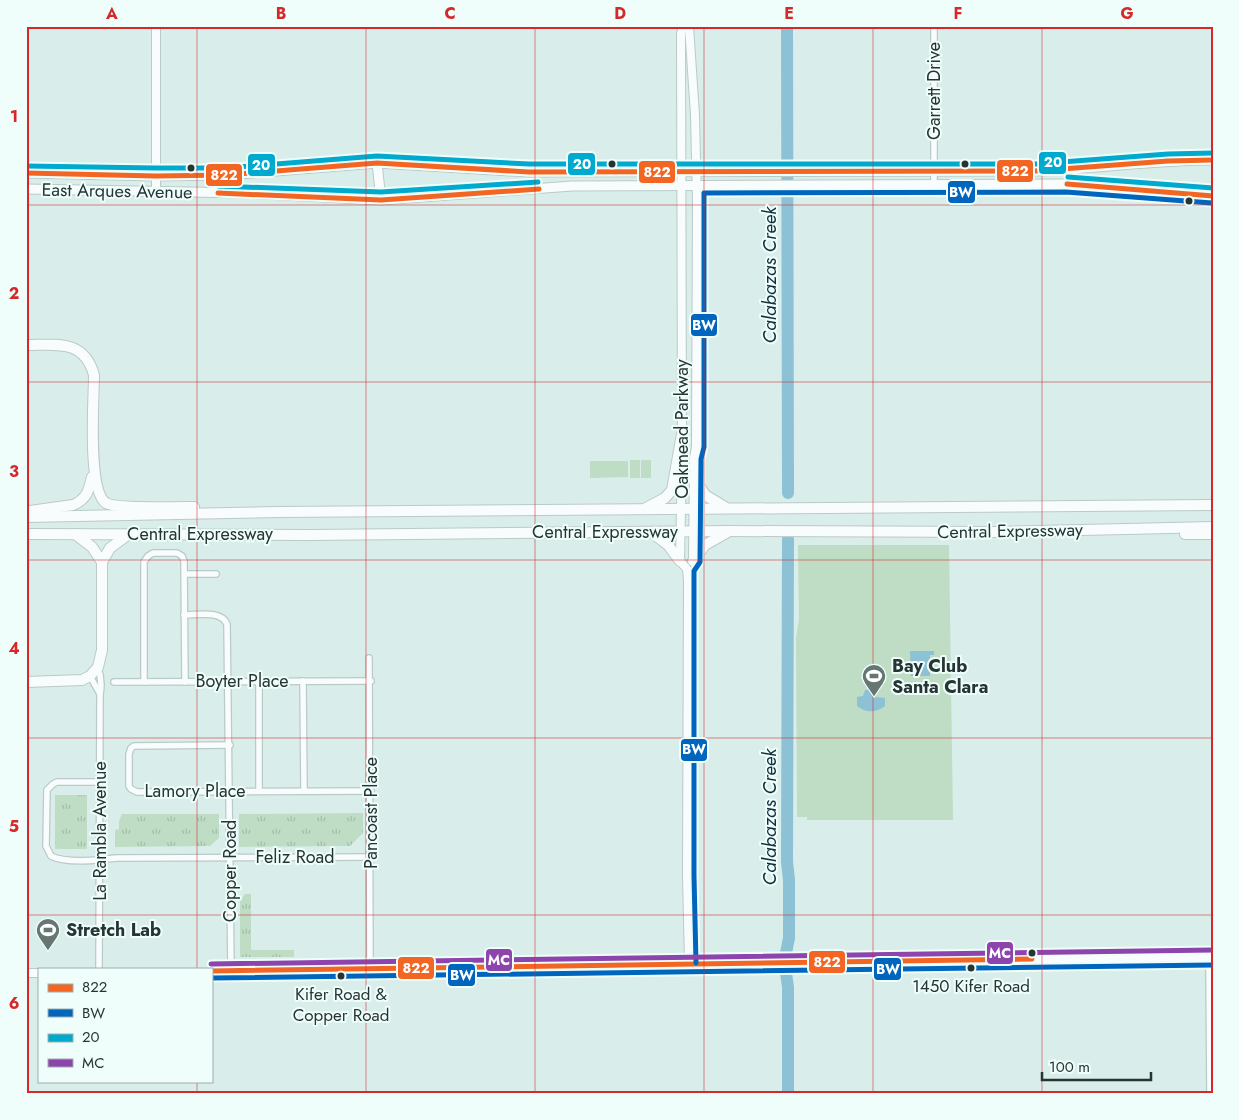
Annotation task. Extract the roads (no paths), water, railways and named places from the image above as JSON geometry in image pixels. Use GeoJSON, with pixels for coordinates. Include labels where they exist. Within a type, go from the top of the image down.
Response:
{"type":"FeatureCollection","features":[{"type":"Feature","properties":{"kind":"highway"},"geometry":{"type":"LineString","coordinates":[[26,344],[65,345],[79,350],[89,360],[94,375],[93,471],[88,495],[79,503],[73,505],[26,512]]}},
{"type":"Feature","properties":{"kind":"highway"},"geometry":{"type":"LineString","coordinates":[[643,509],[665,498],[672,490],[682,434]]}},
{"type":"Feature","properties":{"kind":"highway"},"geometry":{"type":"LineString","coordinates":[[93,471],[98,494],[106,503],[112,505],[251,506],[278,512]]}},
{"type":"Feature","properties":{"kind":"highway"},"geometry":{"type":"LineString","coordinates":[[694,477],[705,495],[726,508]]}},
{"type":"Feature","properties":{"kind":"highway","name":"Central Expressway"},"geometry":{"type":"LineString","coordinates":[[26,516],[278,512],[1213,505]]}},
{"type":"Feature","properties":{"kind":"highway","name":"Central Expressway"},"geometry":{"type":"LineString","coordinates":[[26,534],[309,535],[693,531],[968,532],[1213,527]]}},
{"type":"Feature","properties":{"kind":"highway"},"geometry":{"type":"LineString","coordinates":[[1137,529],[1155,534],[1213,534]]}},
{"type":"Feature","properties":{"kind":"highway"},"geometry":{"type":"LineString","coordinates":[[651,532],[668,544],[687,564],[704,546],[730,531]]}},
{"type":"Feature","properties":{"kind":"highway"},"geometry":{"type":"LineString","coordinates":[[75,534],[92,547],[102,562]]}},
{"type":"Feature","properties":{"kind":"highway"},"geometry":{"type":"LineString","coordinates":[[26,682],[82,680],[90,676],[98,667],[102,650],[102,562],[110,548],[129,534]]}},
{"type":"Feature","properties":{"kind":"main road"},"geometry":{"type":"LineString","coordinates":[[156,26],[156,192]]}},
{"type":"Feature","properties":{"kind":"main road","name":"Oakmead Parkway"},"geometry":{"type":"LineString","coordinates":[[683,26],[681,34],[682,509],[680,532],[687,564]]}},
{"type":"Feature","properties":{"kind":"main road","name":"Oakmead Parkway"},"geometry":{"type":"LineString","coordinates":[[687,564],[693,531],[694,458],[696,447],[695,115],[689,26]]}},
{"type":"Feature","properties":{"kind":"main road","name":"East Arques Avenue"},"geometry":{"type":"LineString","coordinates":[[26,173],[156,176],[226,175],[378,163],[529,172],[1076,170],[1176,160],[1213,160]]}},
{"type":"Feature","properties":{"kind":"main road"},"geometry":{"type":"LineString","coordinates":[[378,163],[381,200]]}},
{"type":"Feature","properties":{"kind":"main road","name":"East Arques Avenue"},"geometry":{"type":"LineString","coordinates":[[26,189],[245,193],[381,200],[572,186],[1066,184],[1213,196]]}},
{"type":"Feature","properties":{"kind":"main road"},"geometry":{"type":"LineString","coordinates":[[687,564],[687,876],[689,963]]}},
{"type":"Feature","properties":{"kind":"main road"},"geometry":{"type":"LineString","coordinates":[[212,971],[1212,957]]}},
{"type":"Feature","properties":{"kind":"street","name":"Garrett Drive"},"geometry":{"type":"LineString","coordinates":[[934,26],[934,185]]}},
{"type":"Feature","properties":{"kind":"street"},"geometry":{"type":"LineString","coordinates":[[144,682],[145,559],[153,553],[180,554],[184,561],[185,682]]}},
{"type":"Feature","properties":{"kind":"street"},"geometry":{"type":"LineString","coordinates":[[185,574],[216,574]]}},
{"type":"Feature","properties":{"kind":"street","name":"Copper Road"},"geometry":{"type":"LineString","coordinates":[[184,615],[217,615],[226,620],[228,629],[231,971]]}},
{"type":"Feature","properties":{"kind":"street","name":"Pancoast Place"},"geometry":{"type":"LineString","coordinates":[[369,658],[371,791],[370,968]]}},
{"type":"Feature","properties":{"kind":"street","name":"La Rambla Avenue"},"geometry":{"type":"LineString","coordinates":[[98,667],[101,675],[99,968]]}},
{"type":"Feature","properties":{"kind":"street","name":"La Rambla Avenue"},"geometry":{"type":"LineString","coordinates":[[90,676],[100,694]]}},
{"type":"Feature","properties":{"kind":"street"},"geometry":{"type":"LineString","coordinates":[[259,681],[259,791]]}},
{"type":"Feature","properties":{"kind":"street"},"geometry":{"type":"LineString","coordinates":[[303,681],[304,791]]}},
{"type":"Feature","properties":{"kind":"street","name":"Boyter Place"},"geometry":{"type":"LineString","coordinates":[[114,682],[370,681]]}},
{"type":"Feature","properties":{"kind":"street","name":"Lamory Place"},"geometry":{"type":"LineString","coordinates":[[230,745],[137,745],[131,748],[129,754],[129,783],[134,791],[371,791]]}},
{"type":"Feature","properties":{"kind":"street","name":"Feliz Road"},"geometry":{"type":"LineString","coordinates":[[99,782],[57,782],[47,790],[46,846],[51,856],[61,860],[371,857]]}},
{"type":"Feature","properties":{"kind":"street"},"geometry":{"type":"LineString","coordinates":[[1210,1094],[1212,957]]}},
{"type":"Feature","properties":{"kind":"water"},"geometry":{"type":"Polygon","coordinates":[[[910,651],[934,651],[934,655],[930,655],[930,676],[911,676],[910,651]]]}},
{"type":"Feature","properties":{"kind":"water"},"geometry":{"type":"Polygon","coordinates":[[[865,690],[874,690],[875,697],[885,698],[885,706],[871,711],[857,706],[857,697],[863,696],[865,690]]]}},
{"type":"Feature","properties":{"kind":"waterway","name":"Calabazas Creek"},"geometry":{"type":"LineString","coordinates":[[787,26],[788,493]]}},
{"type":"Feature","properties":{"kind":"waterway","name":"Calabazas Creek"},"geometry":{"type":"LineString","coordinates":[[788,539],[787,862],[789,880],[789,938],[786,953],[788,987],[788,1094]]}},
{"type":"Feature","properties":{"kind":"place","name":"Bay Club Santa Clara"},"geometry":{"type":"Point","coordinates":[874,697]}},
{"type":"Feature","properties":{"kind":"place","name":"Stretch Lab"},"geometry":{"type":"Point","coordinates":[48,951]}},
{"type":"Feature","properties":{"kind":"place","name":"1450 Kifer Road"},"geometry":{"type":"Point","coordinates":[971,968]}},
{"type":"Feature","properties":{"kind":"place","name":"Kifer Road & Copper Road"},"geometry":{"type":"Point","coordinates":[341,976]}}]}
